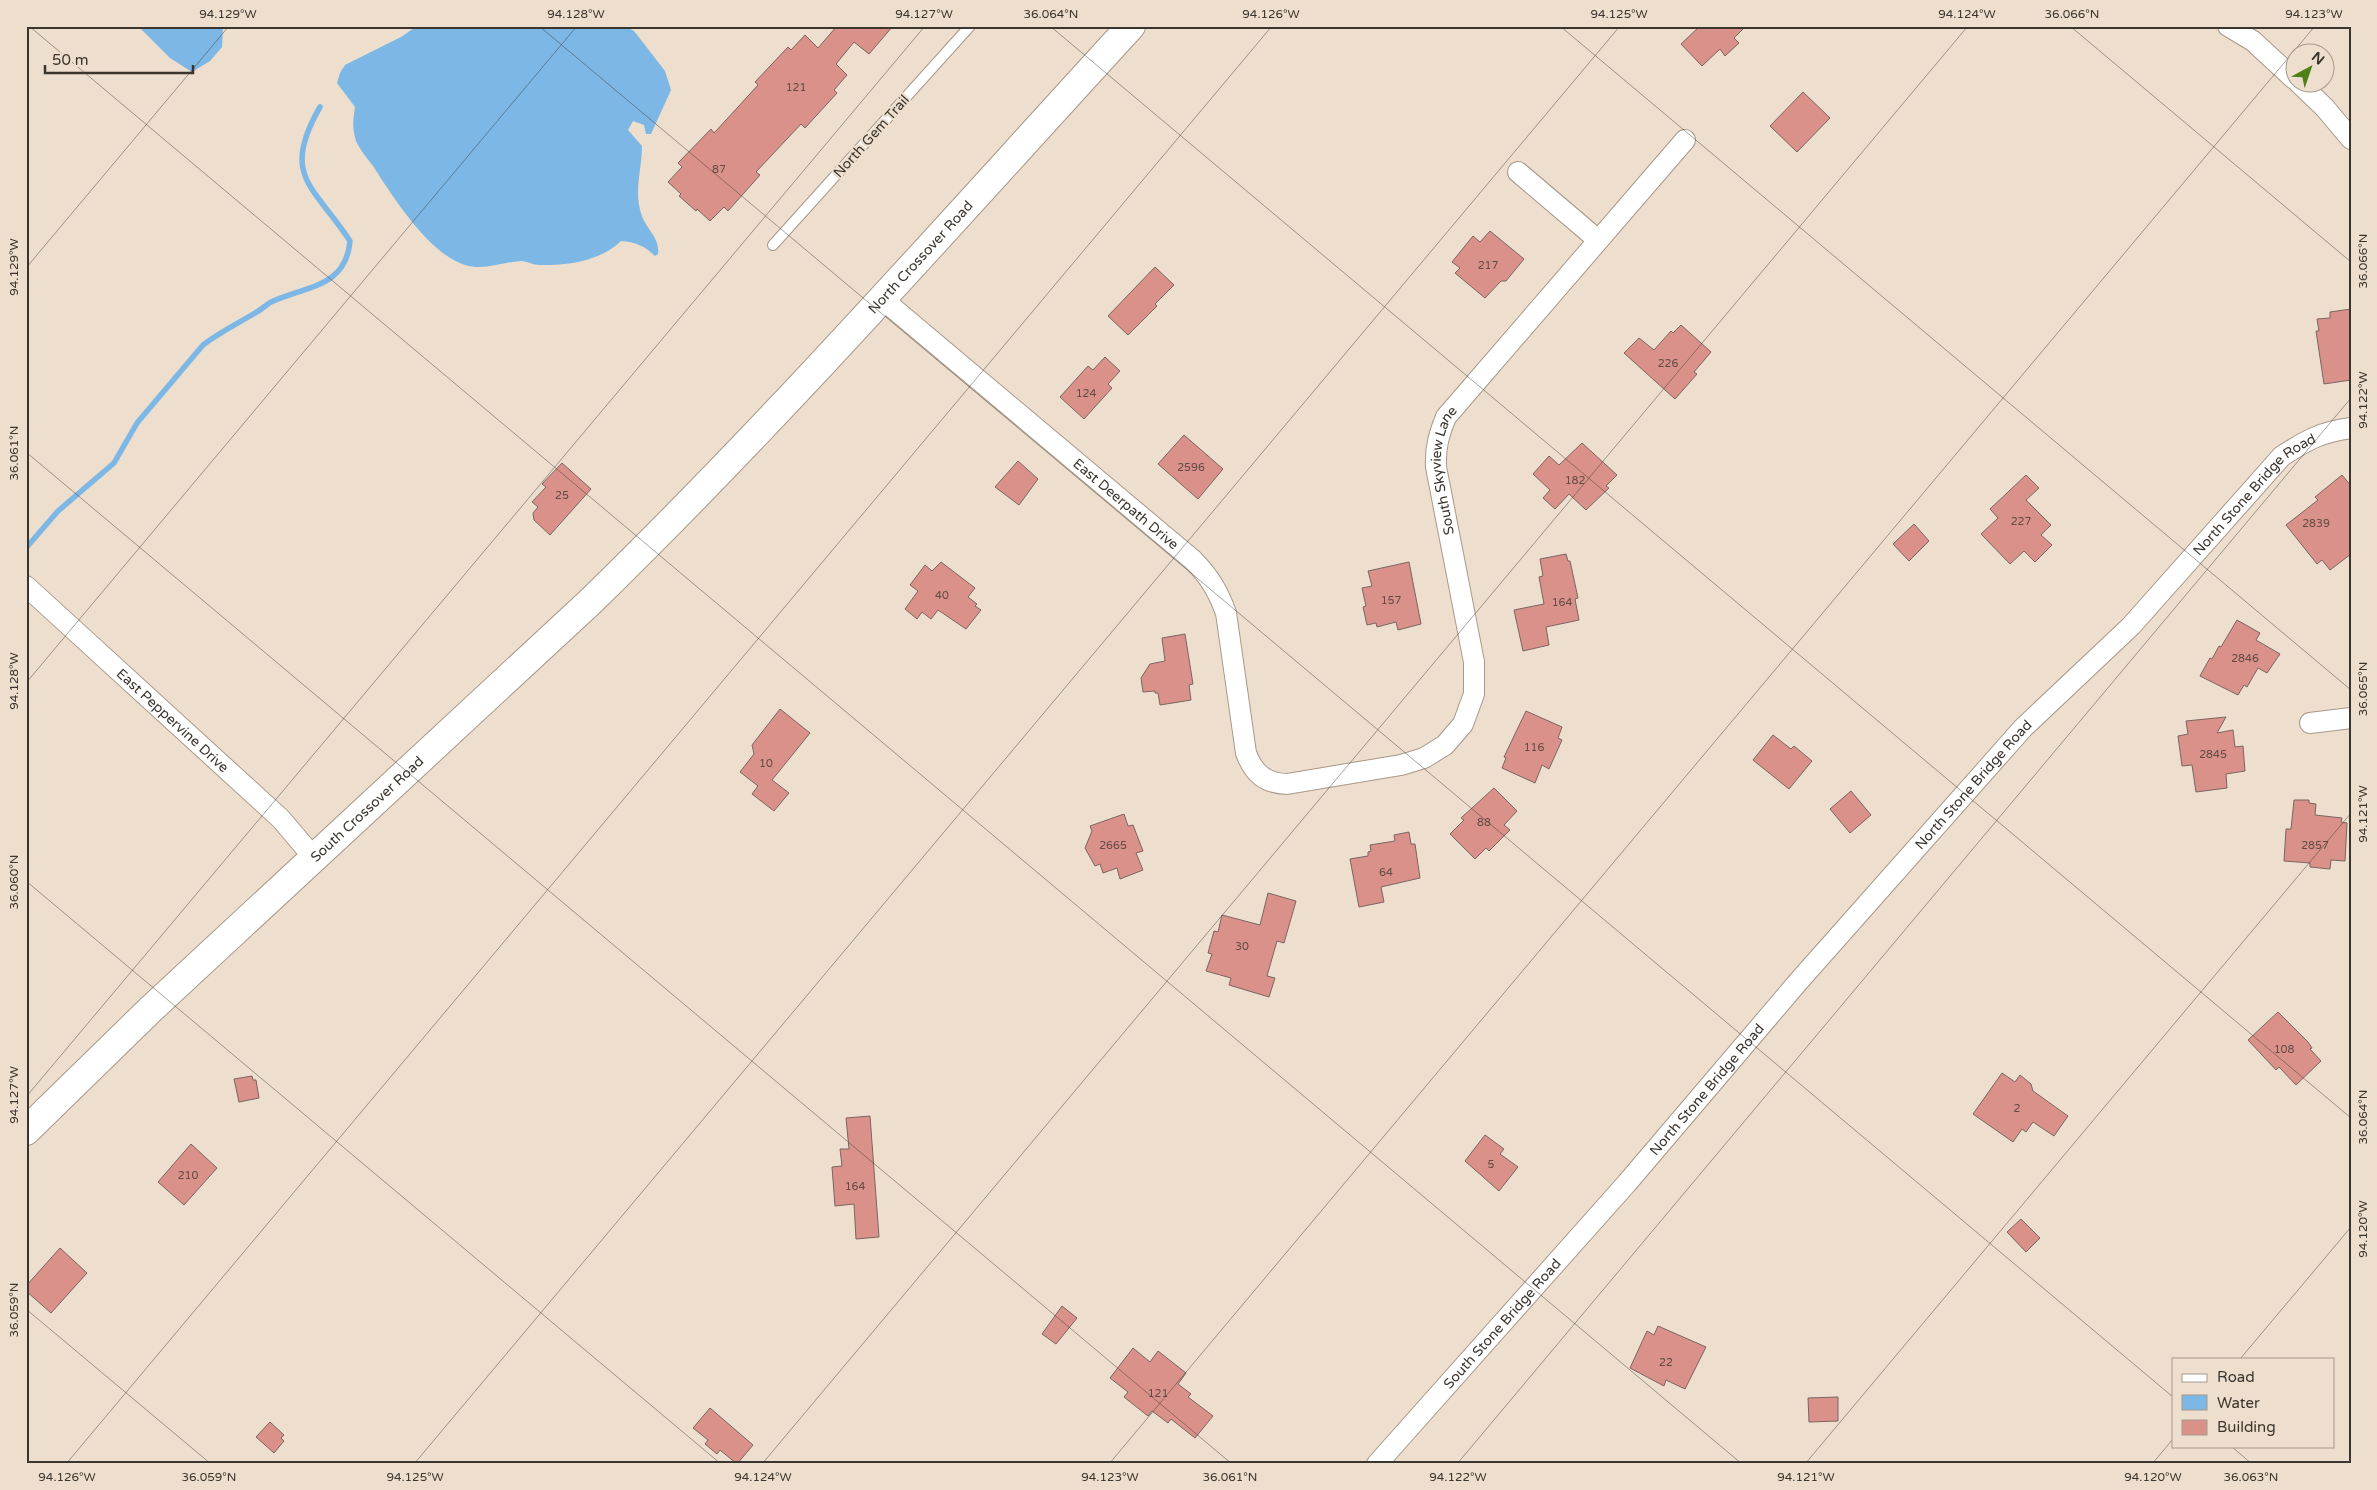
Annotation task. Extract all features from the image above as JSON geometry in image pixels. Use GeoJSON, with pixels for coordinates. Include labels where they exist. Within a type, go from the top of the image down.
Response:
{"type":"FeatureCollection","features":[{"type":"Feature","properties":{"kind":"main road","name":"North Crossover Road"},"geometry":{"type":"LineString","coordinates":[[706,485],[1131,26]]}},
{"type":"Feature","properties":{"kind":"main road","name":"South Crossover Road"},"geometry":{"type":"LineString","coordinates":[[26,1131],[151,1009],[590,602],[706,485]]}},
{"type":"Feature","properties":{"kind":"street"},"geometry":{"type":"LineString","coordinates":[[2228,26],[2253,41],[2284,70]]}},
{"type":"Feature","properties":{"kind":"street"},"geometry":{"type":"LineString","coordinates":[[2308,92],[2325,108],[2351,139]]}},
{"type":"Feature","properties":{"kind":"street","name":"South Skyview Lane"},"geometry":{"type":"LineString","coordinates":[[1260,777],[1273,783],[1287,784],[1401,765],[1424,758],[1445,745],[1463,724],[1474,694],[1474,662],[1436,467],[1439,434],[1446,416],[1458,401],[1685,140]]}},
{"type":"Feature","properties":{"kind":"street"},"geometry":{"type":"LineString","coordinates":[[1518,172],[1598,240]]}},
{"type":"Feature","properties":{"kind":"street","name":"East Deerpath Drive"},"geometry":{"type":"LineString","coordinates":[[881,298],[1193,560],[1207,575],[1218,591],[1226,613],[1246,753],[1251,767],[1260,777]]}},
{"type":"Feature","properties":{"kind":"street","name":"North Stone Bridge Road"},"geometry":{"type":"LineString","coordinates":[[1627,1183],[1798,982],[2023,728],[2131,626],[2282,456],[2308,439],[2335,430],[2351,428]]}},
{"type":"Feature","properties":{"kind":"street","name":"East Peppervine Drive"},"geometry":{"type":"LineString","coordinates":[[26,586],[58,613],[281,819],[314,858]]}},
{"type":"Feature","properties":{"kind":"street"},"geometry":{"type":"LineString","coordinates":[[2310,723],[2351,718]]}},
{"type":"Feature","properties":{"kind":"street","name":"South Stone Bridge Road"},"geometry":{"type":"LineString","coordinates":[[1377,1464],[1627,1183]]}},
{"type":"Feature","properties":{"kind":"lane","name":"North Gem Trail"},"geometry":{"type":"LineString","coordinates":[[773,245],[970,26]]}},
{"type":"Feature","properties":{"kind":"water"},"geometry":{"type":"Polygon","coordinates":[[[138,26],[223,26],[222,47],[210,61],[192,72],[170,58],[138,26]]]}},
{"type":"Feature","properties":{"kind":"water"},"geometry":{"type":"Polygon","coordinates":[[[417,26],[614,26],[627,27],[634,31],[665,71],[671,90],[651,134],[646,134],[644,125],[633,121],[628,130],[642,146],[638,190],[639,207],[644,221],[657,243],[658,254],[655,256],[640,245],[621,241],[613,248],[593,258],[572,263],[539,265],[521,261],[486,267],[472,267],[452,259],[425,237],[401,208],[356,141],[353,128],[355,107],[337,83],[345,65],[401,37],[417,26]]]}},
{"type":"Feature","properties":{"kind":"building"},"geometry":{"type":"Polygon","coordinates":[[[837,26],[893,26],[869,54],[854,42],[836,64],[847,75],[834,90],[837,93],[805,128],[801,124],[756,172],[760,175],[728,211],[724,207],[710,221],[679,196],[681,194],[668,182],[682,167],[678,163],[711,129],[714,133],[758,85],[755,82],[788,47],[791,50],[805,35],[818,48],[837,26]]]}},
{"type":"Feature","properties":{"kind":"building"},"geometry":{"type":"Polygon","coordinates":[[[1700,26],[1746,26],[1734,38],[1739,43],[1725,56],[1720,49],[1702,66],[1681,44],[1700,26]]]}},
{"type":"Feature","properties":{"kind":"building"},"geometry":{"type":"Polygon","coordinates":[[[1803,92],[1830,118],[1797,152],[1770,126],[1803,92]]]}},
{"type":"Feature","properties":{"kind":"building"},"geometry":{"type":"Polygon","coordinates":[[[1490,231],[1524,259],[1506,281],[1501,281],[1485,298],[1455,273],[1460,268],[1452,262],[1473,236],[1480,242],[1490,231]]]}},
{"type":"Feature","properties":{"kind":"building"},"geometry":{"type":"Polygon","coordinates":[[[1155,267],[1174,285],[1155,304],[1157,306],[1128,335],[1108,316],[1155,267]]]}},
{"type":"Feature","properties":{"kind":"building"},"geometry":{"type":"Polygon","coordinates":[[[2351,309],[2351,380],[2324,384],[2316,331],[2319,331],[2317,319],[2330,318],[2330,312],[2351,309]]]}},
{"type":"Feature","properties":{"kind":"building"},"geometry":{"type":"Polygon","coordinates":[[[1681,325],[1711,352],[1694,372],[1697,374],[1675,399],[1624,353],[1639,338],[1654,350],[1671,331],[1673,333],[1681,325]]]}},
{"type":"Feature","properties":{"kind":"building"},"geometry":{"type":"Polygon","coordinates":[[[1105,357],[1120,371],[1108,384],[1112,388],[1084,419],[1060,397],[1088,366],[1093,370],[1105,357]]]}},
{"type":"Feature","properties":{"kind":"building"},"geometry":{"type":"Polygon","coordinates":[[[1184,435],[1223,469],[1198,499],[1158,464],[1184,435]]]}},
{"type":"Feature","properties":{"kind":"building"},"geometry":{"type":"Polygon","coordinates":[[[1582,443],[1617,475],[1606,486],[1609,488],[1586,510],[1569,494],[1555,509],[1543,498],[1550,490],[1533,474],[1549,456],[1559,465],[1582,443]]]}},
{"type":"Feature","properties":{"kind":"building"},"geometry":{"type":"Polygon","coordinates":[[[1018,461],[1038,479],[1019,505],[995,487],[1018,461]]]}},
{"type":"Feature","properties":{"kind":"building"},"geometry":{"type":"Polygon","coordinates":[[[562,463],[591,489],[550,535],[534,520],[533,513],[538,507],[532,502],[546,487],[542,484],[562,463]]]}},
{"type":"Feature","properties":{"kind":"building"},"geometry":{"type":"Polygon","coordinates":[[[2026,475],[2039,488],[2026,500],[2051,525],[2041,535],[2052,545],[2035,562],[2024,551],[2010,564],[1981,534],[1998,518],[1990,509],[2026,475]]]}},
{"type":"Feature","properties":{"kind":"building"},"geometry":{"type":"Polygon","coordinates":[[[2342,475],[2351,486],[2351,554],[2330,570],[2322,560],[2317,564],[2286,525],[2318,500],[2315,497],[2342,475]]]}},
{"type":"Feature","properties":{"kind":"building"},"geometry":{"type":"Polygon","coordinates":[[[1914,524],[1929,541],[1909,561],[1893,544],[1914,524]]]}},
{"type":"Feature","properties":{"kind":"building"},"geometry":{"type":"Polygon","coordinates":[[[1566,554],[1568,561],[1570,561],[1578,598],[1575,599],[1579,620],[1546,627],[1549,645],[1523,651],[1514,610],[1544,604],[1539,577],[1543,576],[1540,559],[1566,554]]]}},
{"type":"Feature","properties":{"kind":"building"},"geometry":{"type":"Polygon","coordinates":[[[941,562],[975,588],[968,597],[981,610],[966,629],[938,610],[931,619],[922,612],[917,619],[905,609],[918,591],[910,585],[925,565],[932,571],[941,562]]]}},
{"type":"Feature","properties":{"kind":"building"},"geometry":{"type":"Polygon","coordinates":[[[1409,562],[1421,624],[1398,630],[1396,622],[1377,627],[1376,623],[1367,625],[1363,607],[1366,606],[1362,588],[1372,586],[1368,571],[1409,562]]]}},
{"type":"Feature","properties":{"kind":"building"},"geometry":{"type":"Polygon","coordinates":[[[2237,620],[2260,633],[2256,640],[2280,654],[2267,673],[2258,668],[2247,687],[2244,685],[2238,695],[2200,676],[2210,658],[2212,659],[2219,646],[2221,647],[2237,620]]]}},
{"type":"Feature","properties":{"kind":"building"},"geometry":{"type":"Polygon","coordinates":[[[1185,634],[1193,684],[1189,685],[1191,700],[1160,705],[1158,693],[1155,693],[1155,691],[1143,692],[1141,678],[1150,664],[1165,661],[1162,638],[1185,634]]]}},
{"type":"Feature","properties":{"kind":"building"},"geometry":{"type":"Polygon","coordinates":[[[780,709],[810,733],[772,780],[789,793],[774,811],[752,794],[758,786],[740,772],[754,754],[752,745],[780,709]]]}},
{"type":"Feature","properties":{"kind":"building"},"geometry":{"type":"Polygon","coordinates":[[[1526,711],[1562,727],[1558,738],[1562,740],[1549,769],[1542,765],[1535,783],[1502,768],[1506,758],[1504,757],[1526,711]]]}},
{"type":"Feature","properties":{"kind":"building"},"geometry":{"type":"Polygon","coordinates":[[[2226,717],[2217,733],[2233,730],[2235,747],[2243,746],[2245,771],[2226,774],[2227,788],[2196,792],[2192,765],[2182,766],[2178,736],[2188,734],[2186,721],[2226,717]]]}},
{"type":"Feature","properties":{"kind":"building"},"geometry":{"type":"Polygon","coordinates":[[[1773,735],[1791,749],[1794,746],[1812,761],[1789,789],[1753,760],[1773,735]]]}},
{"type":"Feature","properties":{"kind":"building"},"geometry":{"type":"Polygon","coordinates":[[[1494,788],[1517,811],[1504,825],[1510,830],[1489,851],[1486,848],[1475,859],[1450,834],[1464,820],[1461,818],[1494,788]]]}},
{"type":"Feature","properties":{"kind":"building"},"geometry":{"type":"Polygon","coordinates":[[[1851,791],[1871,815],[1850,833],[1830,809],[1851,791]]]}},
{"type":"Feature","properties":{"kind":"building"},"geometry":{"type":"Polygon","coordinates":[[[2294,800],[2309,800],[2309,803],[2316,804],[2315,815],[2342,818],[2341,822],[2347,823],[2345,861],[2331,860],[2330,869],[2310,867],[2310,863],[2284,861],[2286,829],[2291,829],[2294,800]]]}},
{"type":"Feature","properties":{"kind":"building"},"geometry":{"type":"Polygon","coordinates":[[[1124,814],[1128,826],[1133,825],[1143,851],[1136,853],[1143,870],[1120,879],[1117,868],[1103,873],[1100,864],[1095,866],[1085,848],[1092,831],[1090,826],[1124,814]]]}},
{"type":"Feature","properties":{"kind":"building"},"geometry":{"type":"Polygon","coordinates":[[[1409,832],[1411,844],[1415,844],[1420,878],[1381,887],[1384,902],[1359,907],[1350,859],[1368,856],[1368,852],[1371,851],[1370,845],[1395,841],[1394,835],[1409,832]]]}},
{"type":"Feature","properties":{"kind":"building"},"geometry":{"type":"Polygon","coordinates":[[[1268,893],[1296,901],[1284,943],[1277,941],[1267,976],[1275,978],[1269,997],[1229,985],[1231,978],[1206,971],[1212,954],[1208,953],[1214,931],[1218,932],[1222,915],[1260,925],[1268,893]]]}},
{"type":"Feature","properties":{"kind":"building"},"geometry":{"type":"Polygon","coordinates":[[[2278,1012],[2308,1042],[2312,1048],[2310,1049],[2321,1061],[2296,1085],[2279,1067],[2276,1070],[2248,1040],[2278,1012]]]}},
{"type":"Feature","properties":{"kind":"building"},"geometry":{"type":"Polygon","coordinates":[[[2002,1073],[2015,1082],[2020,1075],[2031,1084],[2033,1091],[2068,1116],[2054,1136],[2033,1122],[2026,1132],[2022,1129],[2013,1142],[1973,1114],[2002,1073]]]}},
{"type":"Feature","properties":{"kind":"building"},"geometry":{"type":"Polygon","coordinates":[[[252,1076],[253,1080],[256,1080],[259,1098],[239,1102],[234,1079],[252,1076]]]}},
{"type":"Feature","properties":{"kind":"building"},"geometry":{"type":"Polygon","coordinates":[[[870,1116],[879,1237],[856,1239],[854,1204],[835,1206],[832,1167],[842,1166],[840,1149],[849,1149],[846,1118],[870,1116]]]}},
{"type":"Feature","properties":{"kind":"building"},"geometry":{"type":"Polygon","coordinates":[[[1485,1135],[1504,1149],[1500,1154],[1518,1167],[1499,1191],[1465,1161],[1485,1135]]]}},
{"type":"Feature","properties":{"kind":"building"},"geometry":{"type":"Polygon","coordinates":[[[191,1144],[217,1168],[184,1205],[158,1182],[191,1144]]]}},
{"type":"Feature","properties":{"kind":"building"},"geometry":{"type":"Polygon","coordinates":[[[2021,1219],[2040,1238],[2026,1252],[2007,1232],[2021,1219]]]}},
{"type":"Feature","properties":{"kind":"building"},"geometry":{"type":"Polygon","coordinates":[[[60,1248],[87,1273],[51,1313],[26,1291],[26,1286],[60,1248]]]}},
{"type":"Feature","properties":{"kind":"building"},"geometry":{"type":"Polygon","coordinates":[[[1062,1306],[1077,1318],[1056,1344],[1042,1334],[1062,1306]]]}},
{"type":"Feature","properties":{"kind":"building"},"geometry":{"type":"Polygon","coordinates":[[[1658,1326],[1706,1347],[1685,1389],[1666,1380],[1664,1386],[1630,1368],[1647,1331],[1654,1335],[1658,1326]]]}},
{"type":"Feature","properties":{"kind":"building"},"geometry":{"type":"Polygon","coordinates":[[[1133,1348],[1150,1362],[1158,1351],[1186,1373],[1178,1384],[1191,1394],[1188,1397],[1213,1416],[1195,1438],[1171,1419],[1168,1423],[1152,1411],[1148,1416],[1124,1397],[1128,1392],[1110,1378],[1133,1348]]]}},
{"type":"Feature","properties":{"kind":"building"},"geometry":{"type":"Polygon","coordinates":[[[1838,1397],[1838,1421],[1809,1422],[1808,1398],[1838,1397]]]}},
{"type":"Feature","properties":{"kind":"building"},"geometry":{"type":"Polygon","coordinates":[[[710,1408],[753,1445],[737,1464],[720,1450],[717,1454],[705,1444],[708,1440],[693,1428],[710,1408]]]}},
{"type":"Feature","properties":{"kind":"building"},"geometry":{"type":"Polygon","coordinates":[[[270,1422],[284,1435],[281,1438],[284,1441],[274,1453],[256,1437],[270,1422]]]}},
{"type":"Feature","properties":{"kind":"waterway"},"geometry":{"type":"LineString","coordinates":[[26,548],[58,511],[114,463],[137,423],[203,345],[271,302],[322,283],[341,268],[347,256],[350,241],[314,193],[306,179],[302,165],[303,149],[308,130],[320,107]]}}]}
